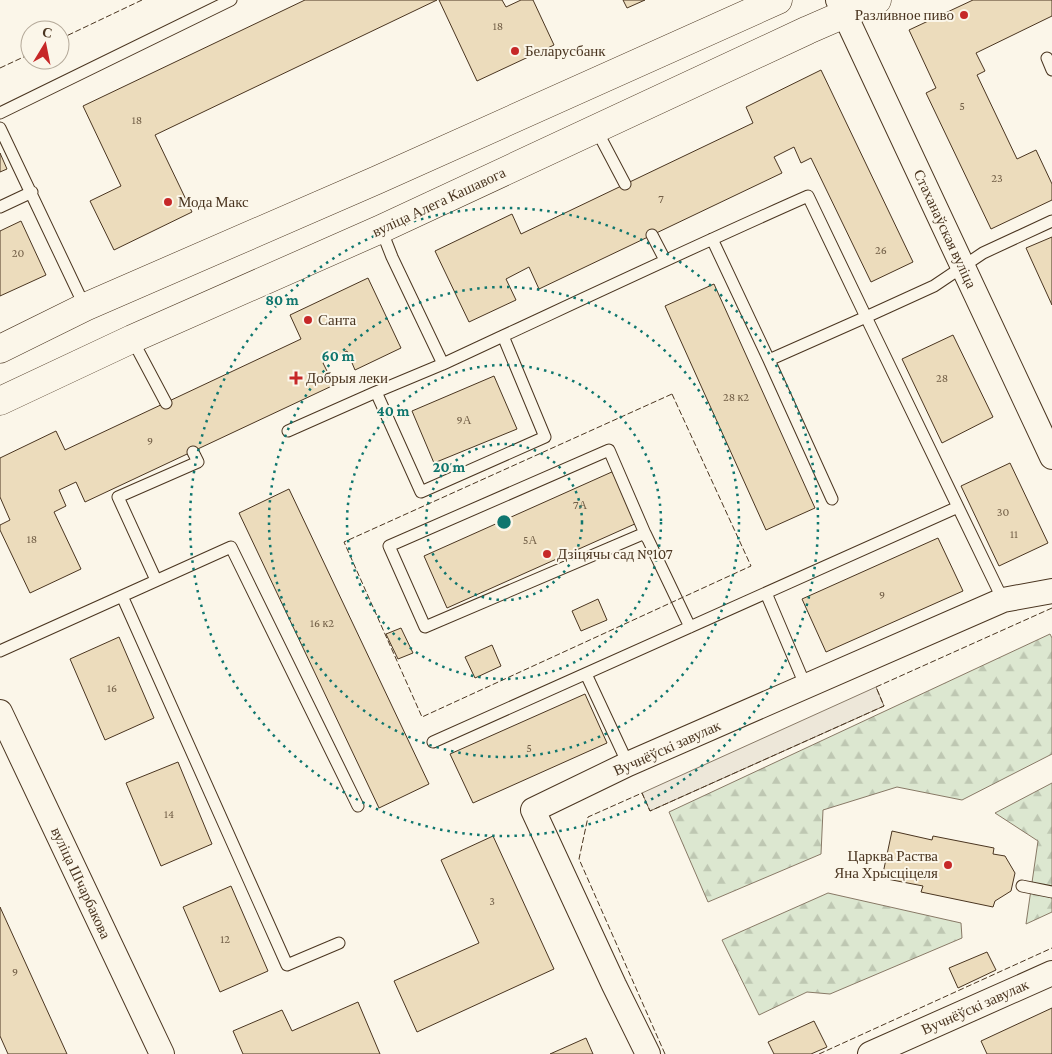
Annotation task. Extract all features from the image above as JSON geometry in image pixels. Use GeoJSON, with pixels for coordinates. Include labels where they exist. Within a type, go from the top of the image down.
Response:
{"type":"FeatureCollection","features":[{"type":"Feature","properties":{"kind":"main road"},"geometry":{"type":"LineString","coordinates":[[0,349],[85,307],[377,180],[778,0]]}},
{"type":"Feature","properties":{"kind":"main road","name":"вуліца Алега Кашавога"},"geometry":{"type":"LineString","coordinates":[[0,401],[132,339],[382,229],[808,30],[842,7],[877,0]]}},
{"type":"Feature","properties":{"kind":"street","name":"Стаханаўская вуліца"},"geometry":{"type":"LineString","coordinates":[[842,7],[1052,457]]}},
{"type":"Feature","properties":{"kind":"street","name":"Вучнёўскі завулак"},"geometry":{"type":"LineString","coordinates":[[648,1054],[533,810],[628,764],[1004,600],[1052,591]]}},
{"type":"Feature","properties":{"kind":"street","name":"вуліца Шчарбакова"},"geometry":{"type":"LineString","coordinates":[[0,712],[162,1054]]}},
{"type":"Feature","properties":{"kind":"street","name":"Вучнёўскі завулак"},"geometry":{"type":"LineString","coordinates":[[870,1054],[1052,973]]}},
{"type":"Feature","properties":{"kind":"lane"},"geometry":{"type":"LineString","coordinates":[[0,112],[231,0]]}},
{"type":"Feature","properties":{"kind":"lane"},"geometry":{"type":"LineString","coordinates":[[1047,58],[1052,70]]}},
{"type":"Feature","properties":{"kind":"lane"},"geometry":{"type":"LineString","coordinates":[[0,128],[85,307]]}},
{"type":"Feature","properties":{"kind":"lane"},"geometry":{"type":"LineString","coordinates":[[596,129],[625,184]]}},
{"type":"Feature","properties":{"kind":"lane"},"geometry":{"type":"LineString","coordinates":[[0,207],[32,192]]}},
{"type":"Feature","properties":{"kind":"lane"},"geometry":{"type":"LineString","coordinates":[[288,431],[442,364],[808,196],[1004,600]]}},
{"type":"Feature","properties":{"kind":"lane"},"geometry":{"type":"LineString","coordinates":[[770,360],[934,286],[962,265],[983,253],[1052,221]]}},
{"type":"Feature","properties":{"kind":"lane"},"geometry":{"type":"LineString","coordinates":[[382,229],[392,257],[442,364]]}},
{"type":"Feature","properties":{"kind":"lane"},"geometry":{"type":"LineString","coordinates":[[652,235],[666,260]]}},
{"type":"Feature","properties":{"kind":"lane"},"geometry":{"type":"LineString","coordinates":[[712,239],[770,360],[832,499]]}},
{"type":"Feature","properties":{"kind":"lane"},"geometry":{"type":"LineString","coordinates":[[376,392],[421,492],[545,437],[503,336]]}},
{"type":"Feature","properties":{"kind":"lane"},"geometry":{"type":"LineString","coordinates":[[132,339],[166,403]]}},
{"type":"Feature","properties":{"kind":"lane"},"geometry":{"type":"LineString","coordinates":[[647,538],[610,450],[389,546],[425,627],[645,533],[690,627]]}},
{"type":"Feature","properties":{"kind":"lane"},"geometry":{"type":"LineString","coordinates":[[156,580],[118,497],[198,462],[193,452]]}},
{"type":"Feature","properties":{"kind":"lane"},"geometry":{"type":"LineString","coordinates":[[433,742],[958,507]]}},
{"type":"Feature","properties":{"kind":"lane"},"geometry":{"type":"LineString","coordinates":[[0,650],[231,546],[358,806]]}},
{"type":"Feature","properties":{"kind":"lane"},"geometry":{"type":"LineString","coordinates":[[766,593],[806,687]]}},
{"type":"Feature","properties":{"kind":"lane"},"geometry":{"type":"LineString","coordinates":[[122,596],[287,965],[339,944]]}},
{"type":"Feature","properties":{"kind":"lane"},"geometry":{"type":"LineString","coordinates":[[586,674],[628,764]]}},
{"type":"Feature","properties":{"kind":"lane"},"geometry":{"type":"LineString","coordinates":[[1022,886],[1052,892]]}},
{"type":"Feature","properties":{"kind":"green space"},"geometry":{"type":"Polygon","coordinates":[[[1050,634],[1052,638],[1052,754],[962,800],[897,787],[823,810],[821,854],[708,902],[669,812],[1050,634]]]}},
{"type":"Feature","properties":{"kind":"green space"},"geometry":{"type":"Polygon","coordinates":[[[1052,783],[1052,912],[1026,924],[1038,841],[995,813],[1052,783]]]}},
{"type":"Feature","properties":{"kind":"green space"},"geometry":{"type":"Polygon","coordinates":[[[828,893],[961,923],[962,938],[830,994],[807,992],[759,1015],[722,940],[828,893]]]}},
{"type":"Feature","properties":{"kind":"shaded area"},"geometry":{"type":"Polygon","coordinates":[[[876,687],[884,706],[650,811],[642,793],[876,687]]]}},
{"type":"Feature","properties":{"kind":"building"},"geometry":{"type":"Polygon","coordinates":[[[305,0],[437,0],[155,135],[192,212],[114,250],[90,201],[121,186],[83,106],[305,0]]]}},
{"type":"Feature","properties":{"kind":"building"},"geometry":{"type":"Polygon","coordinates":[[[439,0],[502,0],[506,7],[521,0],[533,0],[554,45],[477,81],[439,0]]]}},
{"type":"Feature","properties":{"kind":"building"},"geometry":{"type":"Polygon","coordinates":[[[623,0],[645,0],[627,8],[623,0]]]}},
{"type":"Feature","properties":{"kind":"building"},"geometry":{"type":"Polygon","coordinates":[[[973,0],[1052,0],[1052,16],[976,53],[985,71],[977,75],[1017,159],[1036,150],[1052,184],[1052,200],[991,229],[926,93],[936,88],[909,30],[973,0]]]}},
{"type":"Feature","properties":{"kind":"building"},"geometry":{"type":"Polygon","coordinates":[[[821,70],[913,262],[871,282],[811,158],[801,163],[794,147],[774,157],[782,173],[539,289],[529,267],[506,279],[516,300],[469,322],[435,251],[512,214],[521,234],[753,123],[746,107],[821,70]]]}},
{"type":"Feature","properties":{"kind":"building"},"geometry":{"type":"Polygon","coordinates":[[[0,153],[7,169],[0,172],[0,153]]]}},
{"type":"Feature","properties":{"kind":"building"},"geometry":{"type":"Polygon","coordinates":[[[21,221],[46,275],[0,296],[0,231],[21,221]]]}},
{"type":"Feature","properties":{"kind":"building"},"geometry":{"type":"Polygon","coordinates":[[[1052,237],[1052,305],[1026,248],[1052,237]]]}},
{"type":"Feature","properties":{"kind":"building"},"geometry":{"type":"Polygon","coordinates":[[[368,278],[401,348],[355,370],[347,351],[323,363],[334,385],[85,502],[76,482],[59,490],[66,506],[54,512],[81,569],[30,593],[0,530],[0,525],[10,520],[0,497],[0,458],[56,431],[65,450],[301,339],[290,315],[368,278]]]}},
{"type":"Feature","properties":{"kind":"building"},"geometry":{"type":"Polygon","coordinates":[[[714,284],[815,508],[766,530],[665,306],[714,284]]]}},
{"type":"Feature","properties":{"kind":"building"},"geometry":{"type":"Polygon","coordinates":[[[953,335],[993,417],[942,443],[902,359],[953,335]]]}},
{"type":"Feature","properties":{"kind":"building"},"geometry":{"type":"Polygon","coordinates":[[[494,376],[517,429],[434,463],[412,411],[494,376]]]}},
{"type":"Feature","properties":{"kind":"building"},"geometry":{"type":"Polygon","coordinates":[[[1010,463],[1048,543],[999,566],[961,486],[1010,463]]]}},
{"type":"Feature","properties":{"kind":"building"},"geometry":{"type":"Polygon","coordinates":[[[614,471],[637,523],[447,608],[424,556],[614,471]]]}},
{"type":"Feature","properties":{"kind":"building"},"geometry":{"type":"Polygon","coordinates":[[[289,489],[429,784],[379,808],[239,513],[289,489]]]}},
{"type":"Feature","properties":{"kind":"building"},"geometry":{"type":"Polygon","coordinates":[[[938,538],[963,591],[826,652],[802,599],[938,538]]]}},
{"type":"Feature","properties":{"kind":"building"},"geometry":{"type":"Polygon","coordinates":[[[598,599],[607,620],[581,631],[572,611],[598,599]]]}},
{"type":"Feature","properties":{"kind":"building"},"geometry":{"type":"Polygon","coordinates":[[[401,628],[413,653],[398,659],[386,634],[401,628]]]}},
{"type":"Feature","properties":{"kind":"building"},"geometry":{"type":"Polygon","coordinates":[[[119,637],[154,718],[105,740],[70,659],[119,637]]]}},
{"type":"Feature","properties":{"kind":"building"},"geometry":{"type":"Polygon","coordinates":[[[492,645],[501,666],[475,678],[465,657],[492,645]]]}},
{"type":"Feature","properties":{"kind":"building"},"geometry":{"type":"Polygon","coordinates":[[[585,694],[607,743],[473,803],[450,754],[585,694]]]}},
{"type":"Feature","properties":{"kind":"building"},"geometry":{"type":"Polygon","coordinates":[[[178,762],[212,844],[161,866],[126,783],[178,762]]]}},
{"type":"Feature","properties":{"kind":"building","name":"Царква Раства Яна Хрысціцеля"},"geometry":{"type":"Polygon","coordinates":[[[892,831],[932,840],[933,836],[994,848],[993,854],[1005,856],[1015,873],[1011,891],[995,901],[993,907],[921,892],[923,886],[882,878],[892,831]]]}},
{"type":"Feature","properties":{"kind":"building"},"geometry":{"type":"Polygon","coordinates":[[[493,836],[554,969],[417,1032],[394,981],[479,943],[441,860],[493,836]]]}},
{"type":"Feature","properties":{"kind":"building"},"geometry":{"type":"Polygon","coordinates":[[[231,886],[268,971],[220,992],[183,907],[231,886]]]}},
{"type":"Feature","properties":{"kind":"building"},"geometry":{"type":"Polygon","coordinates":[[[0,907],[67,1054],[8,1054],[0,1036],[0,907]]]}},
{"type":"Feature","properties":{"kind":"building"},"geometry":{"type":"Polygon","coordinates":[[[987,952],[996,970],[958,988],[949,968],[987,952]]]}},
{"type":"Feature","properties":{"kind":"building"},"geometry":{"type":"Polygon","coordinates":[[[358,1002],[380,1054],[243,1054],[233,1031],[282,1010],[292,1031],[358,1002]]]}},
{"type":"Feature","properties":{"kind":"building"},"geometry":{"type":"Polygon","coordinates":[[[1052,1008],[1052,1054],[987,1054],[981,1041],[1052,1008]]]}},
{"type":"Feature","properties":{"kind":"building"},"geometry":{"type":"Polygon","coordinates":[[[814,1021],[827,1047],[811,1054],[774,1054],[768,1042],[814,1021]]]}},
{"type":"Feature","properties":{"kind":"building"},"geometry":{"type":"Polygon","coordinates":[[[586,1038],[593,1054],[550,1054],[586,1038]]]}},
{"type":"Feature","properties":{"kind":"fence"},"geometry":{"type":"LineString","coordinates":[[70,34],[142,0]]}},
{"type":"Feature","properties":{"kind":"fence"},"geometry":{"type":"LineString","coordinates":[[0,68],[20,59]]}},
{"type":"Feature","properties":{"kind":"fence"},"geometry":{"type":"LineString","coordinates":[[672,394],[751,566],[422,717],[344,542],[672,394]]}},
{"type":"Feature","properties":{"kind":"fence"},"geometry":{"type":"LineString","coordinates":[[665,1054],[579,859],[588,817],[642,793],[650,811],[884,706],[876,687],[1052,608]]}},
{"type":"Feature","properties":{"kind":"fence"},"geometry":{"type":"LineString","coordinates":[[819,1054],[1052,948]]}},
{"type":"Feature","properties":{"kind":"place","name":"Разливное пиво"},"geometry":{"type":"Point","coordinates":[964,15]}},
{"type":"Feature","properties":{"kind":"place","name":"Беларусбанк"},"geometry":{"type":"Point","coordinates":[515,51]}},
{"type":"Feature","properties":{"kind":"place","name":"Мода Макс"},"geometry":{"type":"Point","coordinates":[168,202]}},
{"type":"Feature","properties":{"kind":"place","name":"Санта"},"geometry":{"type":"Point","coordinates":[308,320]}},
{"type":"Feature","properties":{"kind":"place","name":"Добрыя леки"},"geometry":{"type":"Point","coordinates":[296,378]}},
{"type":"Feature","properties":{"kind":"place","name":"Дзіцячы сад №107"},"geometry":{"type":"Point","coordinates":[547,554]}},
{"type":"Feature","properties":{"kind":"place","name":"Царква Раства Яна Хрысціцеля"},"geometry":{"type":"Point","coordinates":[948,865]}}]}
